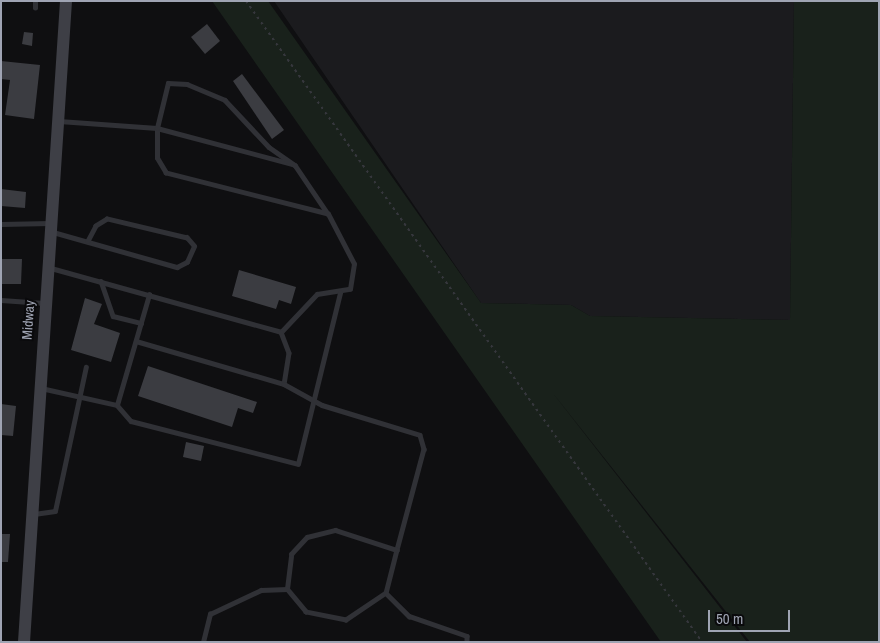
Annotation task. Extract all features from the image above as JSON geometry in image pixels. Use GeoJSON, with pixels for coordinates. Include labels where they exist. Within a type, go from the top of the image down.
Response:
{"type":"FeatureCollection","features":[{"type":"Feature","properties":{"kind":"main road","name":"Midway"},"geometry":{"type":"LineString","coordinates":[[24,642],[38,387],[66,1]]}},
{"type":"Feature","properties":{"kind":"lane"},"geometry":{"type":"LineString","coordinates":[[35,1],[35,8]]}},
{"type":"Feature","properties":{"kind":"lane"},"geometry":{"type":"LineString","coordinates":[[281,332],[317,294],[340,293],[350,289],[354,264],[328,214],[295,165],[269,147],[225,100],[187,84],[168,83],[157,128],[157,158],[166,173],[328,214]]}},
{"type":"Feature","properties":{"kind":"lane"},"geometry":{"type":"LineString","coordinates":[[57,121],[157,128],[295,165]]}},
{"type":"Feature","properties":{"kind":"lane"},"geometry":{"type":"LineString","coordinates":[[1,224],[50,227],[88,241],[177,267],[193,255],[187,238],[108,219],[96,226],[88,241]]}},
{"type":"Feature","properties":{"kind":"lane"},"geometry":{"type":"LineString","coordinates":[[47,267],[281,332]]}},
{"type":"Feature","properties":{"kind":"lane"},"geometry":{"type":"LineString","coordinates":[[101,281],[113,316],[141,323]]}},
{"type":"Feature","properties":{"kind":"lane"},"geometry":{"type":"LineString","coordinates":[[38,387],[117,405],[131,421],[298,464],[340,293]]}},
{"type":"Feature","properties":{"kind":"lane"},"geometry":{"type":"LineString","coordinates":[[117,405],[149,295]]}},
{"type":"Feature","properties":{"kind":"lane"},"geometry":{"type":"LineString","coordinates":[[1,300],[44,303]]}},
{"type":"Feature","properties":{"kind":"lane"},"geometry":{"type":"LineString","coordinates":[[281,332],[289,352],[284,384]]}},
{"type":"Feature","properties":{"kind":"lane"},"geometry":{"type":"LineString","coordinates":[[136,341],[284,384],[314,400],[420,435],[424,449],[386,593],[346,620],[306,612],[287,589],[290,554],[307,536],[335,530],[397,550]]}},
{"type":"Feature","properties":{"kind":"lane"},"geometry":{"type":"LineString","coordinates":[[30,514],[55,511],[78,397],[86,367]]}},
{"type":"Feature","properties":{"kind":"lane"},"geometry":{"type":"LineString","coordinates":[[203,642],[210,614],[261,590],[287,589]]}},
{"type":"Feature","properties":{"kind":"lane"},"geometry":{"type":"LineString","coordinates":[[386,593],[409,616],[467,636],[467,642]]}},
{"type":"Feature","properties":{"kind":"path"},"geometry":{"type":"LineString","coordinates":[[246,1],[702,642]]}},
{"type":"Feature","properties":{"kind":"shaded area"},"geometry":{"type":"Polygon","coordinates":[[[212,1],[268,1],[481,303],[571,305],[590,316],[790,320],[794,1],[879,1],[879,642],[750,642],[552,392],[747,642],[661,642],[212,1]]]}},
{"type":"Feature","properties":{"kind":"shaded area"},"geometry":{"type":"Polygon","coordinates":[[[274,1],[794,1],[790,320],[590,316],[571,305],[481,303],[274,1]]]}},
{"type":"Feature","properties":{"kind":"building"},"geometry":{"type":"Polygon","coordinates":[[[207,24],[220,41],[205,54],[191,37],[207,24]]]}},
{"type":"Feature","properties":{"kind":"building"},"geometry":{"type":"Polygon","coordinates":[[[24,32],[33,33],[32,46],[22,44],[24,32]]]}},
{"type":"Feature","properties":{"kind":"building"},"geometry":{"type":"Polygon","coordinates":[[[1,61],[40,65],[34,119],[5,115],[10,80],[1,79],[1,61]]]}},
{"type":"Feature","properties":{"kind":"building"},"geometry":{"type":"Polygon","coordinates":[[[242,74],[284,130],[272,139],[233,81],[242,74]]]}},
{"type":"Feature","properties":{"kind":"building"},"geometry":{"type":"Polygon","coordinates":[[[1,189],[26,192],[25,208],[1,206],[1,189]]]}},
{"type":"Feature","properties":{"kind":"building"},"geometry":{"type":"Polygon","coordinates":[[[1,259],[22,259],[21,284],[1,284],[1,259]]]}},
{"type":"Feature","properties":{"kind":"building"},"geometry":{"type":"Polygon","coordinates":[[[239,270],[296,287],[291,304],[279,300],[276,309],[232,296],[239,270]]]}},
{"type":"Feature","properties":{"kind":"building"},"geometry":{"type":"Polygon","coordinates":[[[85,298],[102,304],[94,324],[120,333],[111,362],[71,350],[85,298]]]}},
{"type":"Feature","properties":{"kind":"building"},"geometry":{"type":"Polygon","coordinates":[[[148,366],[257,402],[253,413],[238,408],[232,427],[138,396],[148,366]]]}},
{"type":"Feature","properties":{"kind":"building"},"geometry":{"type":"Polygon","coordinates":[[[1,404],[16,406],[13,436],[1,435],[1,404]]]}},
{"type":"Feature","properties":{"kind":"building"},"geometry":{"type":"Polygon","coordinates":[[[186,442],[204,446],[201,461],[183,457],[186,442]]]}},
{"type":"Feature","properties":{"kind":"building"},"geometry":{"type":"Polygon","coordinates":[[[1,534],[10,534],[8,562],[1,562],[1,534]]]}}]}
